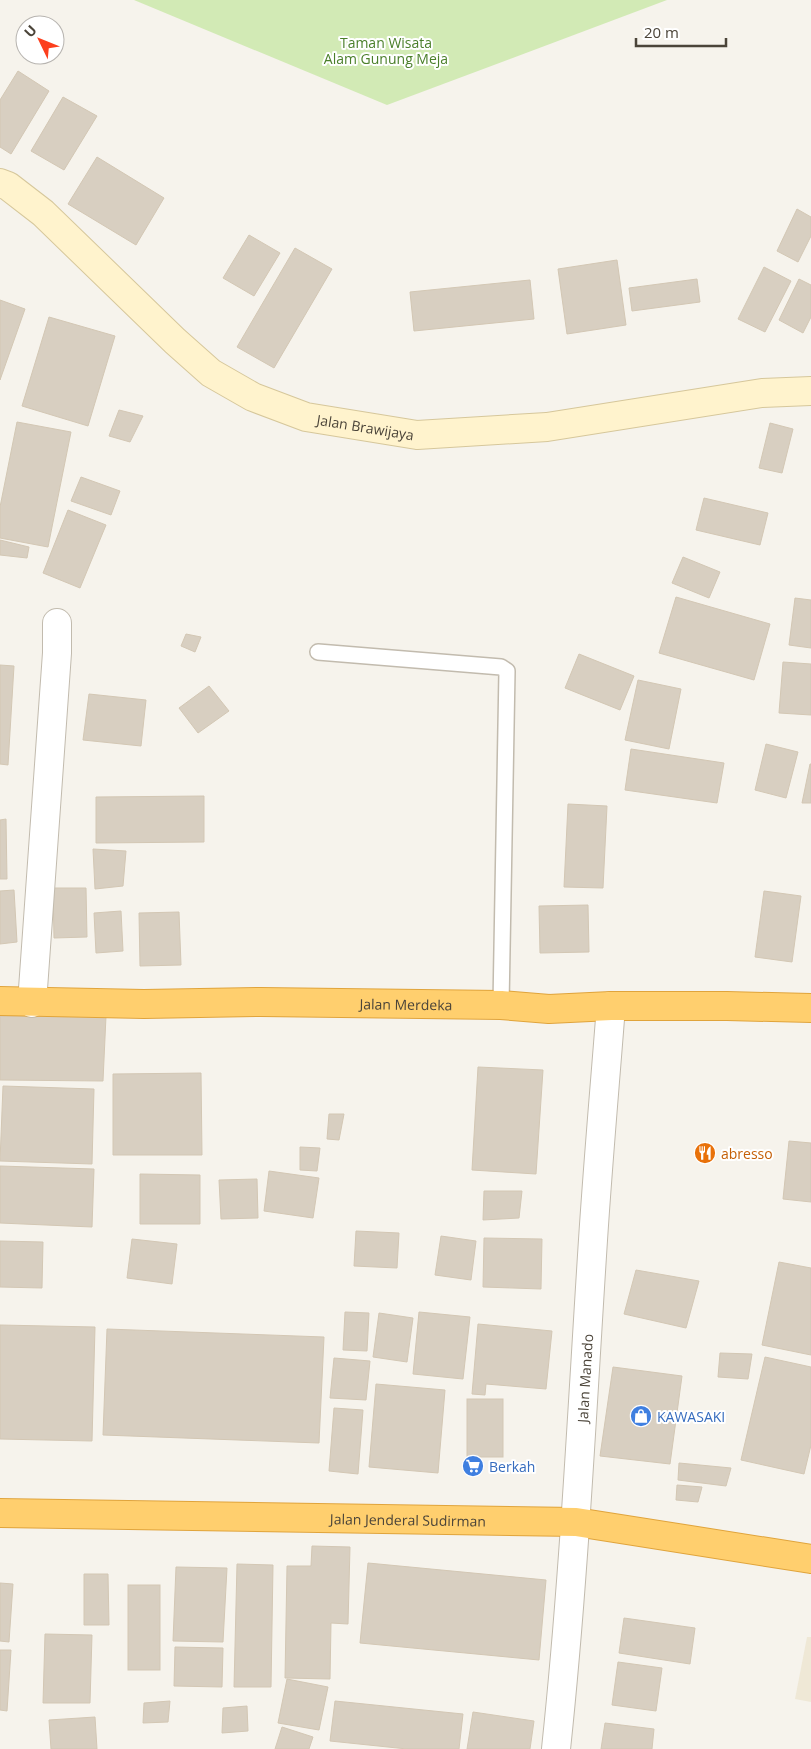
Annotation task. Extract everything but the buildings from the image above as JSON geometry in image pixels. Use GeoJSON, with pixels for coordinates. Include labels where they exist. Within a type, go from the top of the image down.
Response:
{"type":"FeatureCollection","features":[{"type":"Feature","properties":{"kind":"highway","name":"Jalan Merdeka"},"geometry":{"type":"LineString","coordinates":[[0,1002],[144,1004],[261,1002],[501,1005],[549,1009],[611,1006],[811,1008]]}},
{"type":"Feature","properties":{"kind":"highway","name":"Jalan Jenderal Sudirman"},"geometry":{"type":"LineString","coordinates":[[0,1513],[576,1522],[811,1559]]}},
{"type":"Feature","properties":{"kind":"street","name":"Jalan Brawijaya"},"geometry":{"type":"LineString","coordinates":[[0,183],[8,186],[43,213],[211,374],[253,397],[306,417],[417,435],[546,427],[762,393],[811,391]]}},
{"type":"Feature","properties":{"kind":"street"},"geometry":{"type":"LineString","coordinates":[[32,1003],[57,653],[57,623]]}},
{"type":"Feature","properties":{"kind":"street","name":"Jalan Manado"},"geometry":{"type":"LineString","coordinates":[[556,1749],[565,1667],[576,1522],[593,1238],[611,1006]]}},
{"type":"Feature","properties":{"kind":"lane"},"geometry":{"type":"LineString","coordinates":[[318,652],[501,667],[507,671],[501,1005]]}},
{"type":"Feature","properties":{"kind":"shaded area"},"geometry":{"type":"Polygon","coordinates":[[[807,1637],[811,1637],[811,1702],[795,1699],[807,1637]]]}},
{"type":"Feature","properties":{"kind":"green space","name":"Taman Wisata Alam Gunung Meja"},"geometry":{"type":"Polygon","coordinates":[[[134,0],[667,0],[387,105],[134,0]]]}},
{"type":"Feature","properties":{"kind":"place","name":"abresso"},"geometry":{"type":"Point","coordinates":[705,1153]}},
{"type":"Feature","properties":{"kind":"place","name":"KAWASAKI"},"geometry":{"type":"Point","coordinates":[641,1416]}},
{"type":"Feature","properties":{"kind":"place","name":"Berkah"},"geometry":{"type":"Point","coordinates":[473,1466]}}]}
